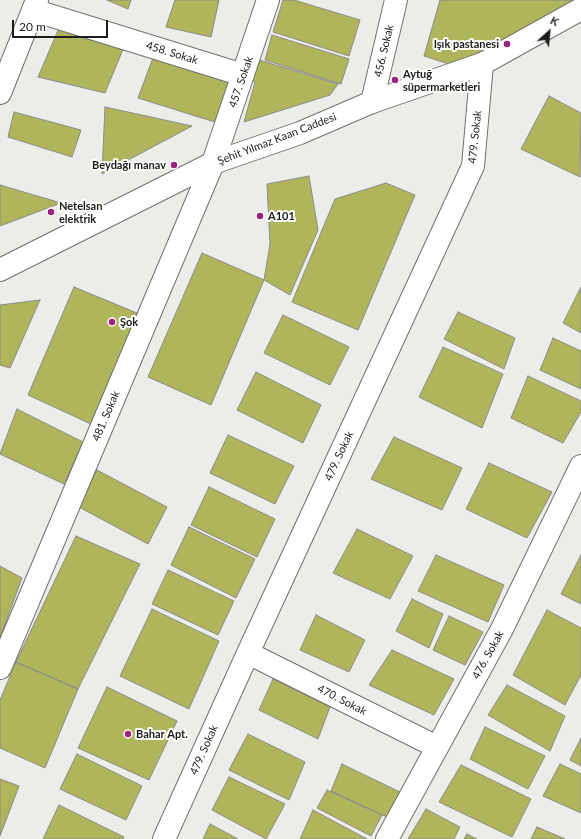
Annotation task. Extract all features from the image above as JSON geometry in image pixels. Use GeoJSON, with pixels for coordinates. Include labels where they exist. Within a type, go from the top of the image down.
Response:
{"type":"FeatureCollection","features":[{"type":"Feature","properties":{"kind":"street","name":"457. Sokak"},"geometry":{"type":"LineString","coordinates":[[213,163],[244,75],[268,0]]}},
{"type":"Feature","properties":{"kind":"street","name":"456. Sokak"},"geometry":{"type":"LineString","coordinates":[[372,102],[396,0]]}},
{"type":"Feature","properties":{"kind":"street","name":"458. Sokak"},"geometry":{"type":"LineString","coordinates":[[35,5],[244,75]]}},
{"type":"Feature","properties":{"kind":"street"},"geometry":{"type":"LineString","coordinates":[[0,92],[35,5]]}},
{"type":"Feature","properties":{"kind":"street","name":"Şehit Yılmaz Kaan Caddesi"},"geometry":{"type":"LineString","coordinates":[[0,270],[213,163],[300,133],[372,102],[482,64],[581,10]]}},
{"type":"Feature","properties":{"kind":"street","name":"479. Sokak"},"geometry":{"type":"LineString","coordinates":[[164,839],[248,653],[473,166],[482,64]]}},
{"type":"Feature","properties":{"kind":"street","name":"481. Sokak"},"geometry":{"type":"LineString","coordinates":[[0,668],[213,163]]}},
{"type":"Feature","properties":{"kind":"street","name":"476. Sokak"},"geometry":{"type":"LineString","coordinates":[[387,839],[502,629],[581,466]]}},
{"type":"Feature","properties":{"kind":"street","name":"470. Sokak"},"geometry":{"type":"LineString","coordinates":[[248,653],[437,748]]}},
{"type":"Feature","properties":{"kind":"building"},"geometry":{"type":"Polygon","coordinates":[[[107,0],[131,0],[128,9],[107,0]]]}},
{"type":"Feature","properties":{"kind":"building"},"geometry":{"type":"Polygon","coordinates":[[[175,0],[219,0],[211,37],[166,27],[175,0]]]}},
{"type":"Feature","properties":{"kind":"building"},"geometry":{"type":"Polygon","coordinates":[[[283,0],[294,0],[360,20],[349,56],[273,32],[283,0]]]}},
{"type":"Feature","properties":{"kind":"building"},"geometry":{"type":"Polygon","coordinates":[[[440,0],[581,0],[458,67],[424,56],[440,0]]]}},
{"type":"Feature","properties":{"kind":"building"},"geometry":{"type":"Polygon","coordinates":[[[59,28],[124,47],[105,93],[38,77],[59,28]]]}},
{"type":"Feature","properties":{"kind":"building"},"geometry":{"type":"Polygon","coordinates":[[[272,35],[349,59],[341,84],[265,60],[272,35]]]}},
{"type":"Feature","properties":{"kind":"building"},"geometry":{"type":"Polygon","coordinates":[[[154,55],[234,79],[221,124],[138,98],[154,55]]]}},
{"type":"Feature","properties":{"kind":"building"},"geometry":{"type":"Polygon","coordinates":[[[256,59],[338,84],[330,95],[244,122],[255,82],[249,79],[256,59]]]}},
{"type":"Feature","properties":{"kind":"building"},"geometry":{"type":"Polygon","coordinates":[[[549,96],[581,113],[580,177],[521,149],[549,96]]]}},
{"type":"Feature","properties":{"kind":"building"},"geometry":{"type":"Polygon","coordinates":[[[105,107],[192,126],[102,174],[105,107]]]}},
{"type":"Feature","properties":{"kind":"building"},"geometry":{"type":"Polygon","coordinates":[[[14,112],[81,130],[72,157],[8,137],[14,112]]]}},
{"type":"Feature","properties":{"kind":"building"},"geometry":{"type":"Polygon","coordinates":[[[309,176],[318,230],[290,295],[264,280],[270,244],[267,184],[309,176]]]}},
{"type":"Feature","properties":{"kind":"building"},"geometry":{"type":"Polygon","coordinates":[[[386,183],[415,195],[358,330],[292,302],[335,199],[386,183]]]}},
{"type":"Feature","properties":{"kind":"building"},"geometry":{"type":"Polygon","coordinates":[[[0,185],[61,203],[0,226],[0,185]]]}},
{"type":"Feature","properties":{"kind":"building"},"geometry":{"type":"Polygon","coordinates":[[[202,253],[264,280],[211,405],[148,377],[202,253]]]}},
{"type":"Feature","properties":{"kind":"building"},"geometry":{"type":"Polygon","coordinates":[[[74,287],[137,313],[93,425],[28,395],[74,287]]]}},
{"type":"Feature","properties":{"kind":"building"},"geometry":{"type":"Polygon","coordinates":[[[581,287],[581,333],[563,323],[581,287]]]}},
{"type":"Feature","properties":{"kind":"building"},"geometry":{"type":"Polygon","coordinates":[[[40,300],[10,368],[0,365],[0,305],[40,300]]]}},
{"type":"Feature","properties":{"kind":"building"},"geometry":{"type":"Polygon","coordinates":[[[458,312],[515,338],[504,369],[444,339],[458,312]]]}},
{"type":"Feature","properties":{"kind":"building"},"geometry":{"type":"Polygon","coordinates":[[[283,315],[349,347],[330,385],[264,353],[283,315]]]}},
{"type":"Feature","properties":{"kind":"building"},"geometry":{"type":"Polygon","coordinates":[[[553,338],[581,351],[581,389],[540,370],[553,338]]]}},
{"type":"Feature","properties":{"kind":"building"},"geometry":{"type":"Polygon","coordinates":[[[443,347],[503,374],[482,428],[419,397],[443,347]]]}},
{"type":"Feature","properties":{"kind":"building"},"geometry":{"type":"Polygon","coordinates":[[[256,372],[321,405],[303,443],[237,410],[256,372]]]}},
{"type":"Feature","properties":{"kind":"building"},"geometry":{"type":"Polygon","coordinates":[[[528,376],[581,401],[581,412],[563,443],[511,418],[528,376]]]}},
{"type":"Feature","properties":{"kind":"building"},"geometry":{"type":"Polygon","coordinates":[[[17,409],[83,442],[64,484],[0,454],[17,409]]]}},
{"type":"Feature","properties":{"kind":"building"},"geometry":{"type":"Polygon","coordinates":[[[228,435],[294,466],[275,504],[210,473],[228,435]]]}},
{"type":"Feature","properties":{"kind":"building"},"geometry":{"type":"Polygon","coordinates":[[[394,437],[462,468],[442,510],[371,479],[394,437]]]}},
{"type":"Feature","properties":{"kind":"building"},"geometry":{"type":"Polygon","coordinates":[[[489,463],[552,492],[527,538],[466,509],[489,463]]]}},
{"type":"Feature","properties":{"kind":"building"},"geometry":{"type":"Polygon","coordinates":[[[97,470],[167,507],[148,544],[77,506],[97,470]]]}},
{"type":"Feature","properties":{"kind":"building"},"geometry":{"type":"Polygon","coordinates":[[[209,487],[275,519],[257,557],[191,525],[209,487]]]}},
{"type":"Feature","properties":{"kind":"building"},"geometry":{"type":"Polygon","coordinates":[[[189,527],[255,559],[236,598],[171,565],[189,527]]]}},
{"type":"Feature","properties":{"kind":"building"},"geometry":{"type":"Polygon","coordinates":[[[357,529],[413,556],[390,599],[333,573],[357,529]]]}},
{"type":"Feature","properties":{"kind":"building"},"geometry":{"type":"Polygon","coordinates":[[[76,536],[140,564],[78,689],[16,662],[76,536]]]}},
{"type":"Feature","properties":{"kind":"building"},"geometry":{"type":"Polygon","coordinates":[[[436,555],[504,585],[488,622],[418,591],[436,555]]]}},
{"type":"Feature","properties":{"kind":"building"},"geometry":{"type":"Polygon","coordinates":[[[581,555],[581,604],[561,594],[581,555]]]}},
{"type":"Feature","properties":{"kind":"building"},"geometry":{"type":"Polygon","coordinates":[[[0,566],[22,578],[0,638],[0,566]]]}},
{"type":"Feature","properties":{"kind":"building"},"geometry":{"type":"Polygon","coordinates":[[[168,570],[234,601],[218,635],[152,604],[168,570]]]}},
{"type":"Feature","properties":{"kind":"building"},"geometry":{"type":"Polygon","coordinates":[[[412,599],[443,614],[429,648],[396,631],[412,599]]]}},
{"type":"Feature","properties":{"kind":"building"},"geometry":{"type":"Polygon","coordinates":[[[152,609],[219,641],[189,709],[120,676],[152,609]]]}},
{"type":"Feature","properties":{"kind":"building"},"geometry":{"type":"Polygon","coordinates":[[[547,610],[581,628],[581,675],[565,705],[513,675],[547,610]]]}},
{"type":"Feature","properties":{"kind":"building"},"geometry":{"type":"Polygon","coordinates":[[[316,615],[365,640],[349,672],[300,650],[316,615]]]}},
{"type":"Feature","properties":{"kind":"building"},"geometry":{"type":"Polygon","coordinates":[[[449,616],[483,632],[465,665],[433,650],[449,616]]]}},
{"type":"Feature","properties":{"kind":"building"},"geometry":{"type":"Polygon","coordinates":[[[392,650],[454,679],[434,715],[369,685],[392,650]]]}},
{"type":"Feature","properties":{"kind":"building"},"geometry":{"type":"Polygon","coordinates":[[[16,662],[78,689],[45,768],[0,748],[0,700],[16,662]]]}},
{"type":"Feature","properties":{"kind":"building"},"geometry":{"type":"Polygon","coordinates":[[[273,679],[330,707],[318,739],[259,710],[273,679]]]}},
{"type":"Feature","properties":{"kind":"building"},"geometry":{"type":"Polygon","coordinates":[[[507,685],[565,716],[550,751],[488,715],[507,685]]]}},
{"type":"Feature","properties":{"kind":"building","name":"Bahar Apt."},"geometry":{"type":"Polygon","coordinates":[[[107,687],[177,721],[149,780],[78,748],[107,687]]]}},
{"type":"Feature","properties":{"kind":"building"},"geometry":{"type":"Polygon","coordinates":[[[485,727],[545,756],[528,789],[470,759],[485,727]]]}},
{"type":"Feature","properties":{"kind":"building"},"geometry":{"type":"Polygon","coordinates":[[[248,734],[305,762],[289,800],[229,770],[248,734]]]}},
{"type":"Feature","properties":{"kind":"building"},"geometry":{"type":"Polygon","coordinates":[[[581,738],[581,766],[570,760],[581,738]]]}},
{"type":"Feature","properties":{"kind":"building"},"geometry":{"type":"Polygon","coordinates":[[[77,754],[142,786],[126,820],[60,789],[77,754]]]}},
{"type":"Feature","properties":{"kind":"building"},"geometry":{"type":"Polygon","coordinates":[[[342,764],[400,792],[389,818],[331,791],[342,764]]]}},
{"type":"Feature","properties":{"kind":"building"},"geometry":{"type":"Polygon","coordinates":[[[560,764],[581,774],[581,813],[543,796],[560,764]]]}},
{"type":"Feature","properties":{"kind":"building"},"geometry":{"type":"Polygon","coordinates":[[[461,765],[531,799],[512,837],[439,802],[461,765]]]}},
{"type":"Feature","properties":{"kind":"building"},"geometry":{"type":"Polygon","coordinates":[[[229,777],[285,804],[266,839],[212,810],[229,777]]]}},
{"type":"Feature","properties":{"kind":"building"},"geometry":{"type":"Polygon","coordinates":[[[0,779],[19,786],[0,836],[0,779]]]}},
{"type":"Feature","properties":{"kind":"building"},"geometry":{"type":"Polygon","coordinates":[[[327,790],[382,815],[371,836],[317,808],[327,790]]]}},
{"type":"Feature","properties":{"kind":"building"},"geometry":{"type":"Polygon","coordinates":[[[59,805],[124,837],[123,839],[43,839],[59,805]]]}},
{"type":"Feature","properties":{"kind":"building"},"geometry":{"type":"Polygon","coordinates":[[[426,809],[460,827],[454,839],[408,839],[426,809]]]}},
{"type":"Feature","properties":{"kind":"building"},"geometry":{"type":"Polygon","coordinates":[[[313,810],[367,839],[300,839],[313,810]]]}},
{"type":"Feature","properties":{"kind":"building"},"geometry":{"type":"Polygon","coordinates":[[[210,824],[238,839],[203,839],[210,824]]]}},
{"type":"Feature","properties":{"kind":"building"},"geometry":{"type":"Polygon","coordinates":[[[537,827],[565,839],[531,839],[537,827]]]}},
{"type":"Feature","properties":{"kind":"building"},"geometry":{"type":"Polygon","coordinates":[[[467,834],[477,839],[464,839],[467,834]]]}},
{"type":"Feature","properties":{"kind":"place","name":"Işık pastanesi"},"geometry":{"type":"Point","coordinates":[507,44]}},
{"type":"Feature","properties":{"kind":"place","name":"Aytuğ süpermarketleri"},"geometry":{"type":"Point","coordinates":[395,80]}},
{"type":"Feature","properties":{"kind":"place","name":"Beydağı manav"},"geometry":{"type":"Point","coordinates":[174,165]}},
{"type":"Feature","properties":{"kind":"place","name":"Netelsan elektrik"},"geometry":{"type":"Point","coordinates":[51,212]}},
{"type":"Feature","properties":{"kind":"place","name":"A101"},"geometry":{"type":"Point","coordinates":[260,216]}},
{"type":"Feature","properties":{"kind":"place","name":"Şok"},"geometry":{"type":"Point","coordinates":[112,322]}},
{"type":"Feature","properties":{"kind":"place","name":"Bahar Apt."},"geometry":{"type":"Point","coordinates":[128,734]}}]}
